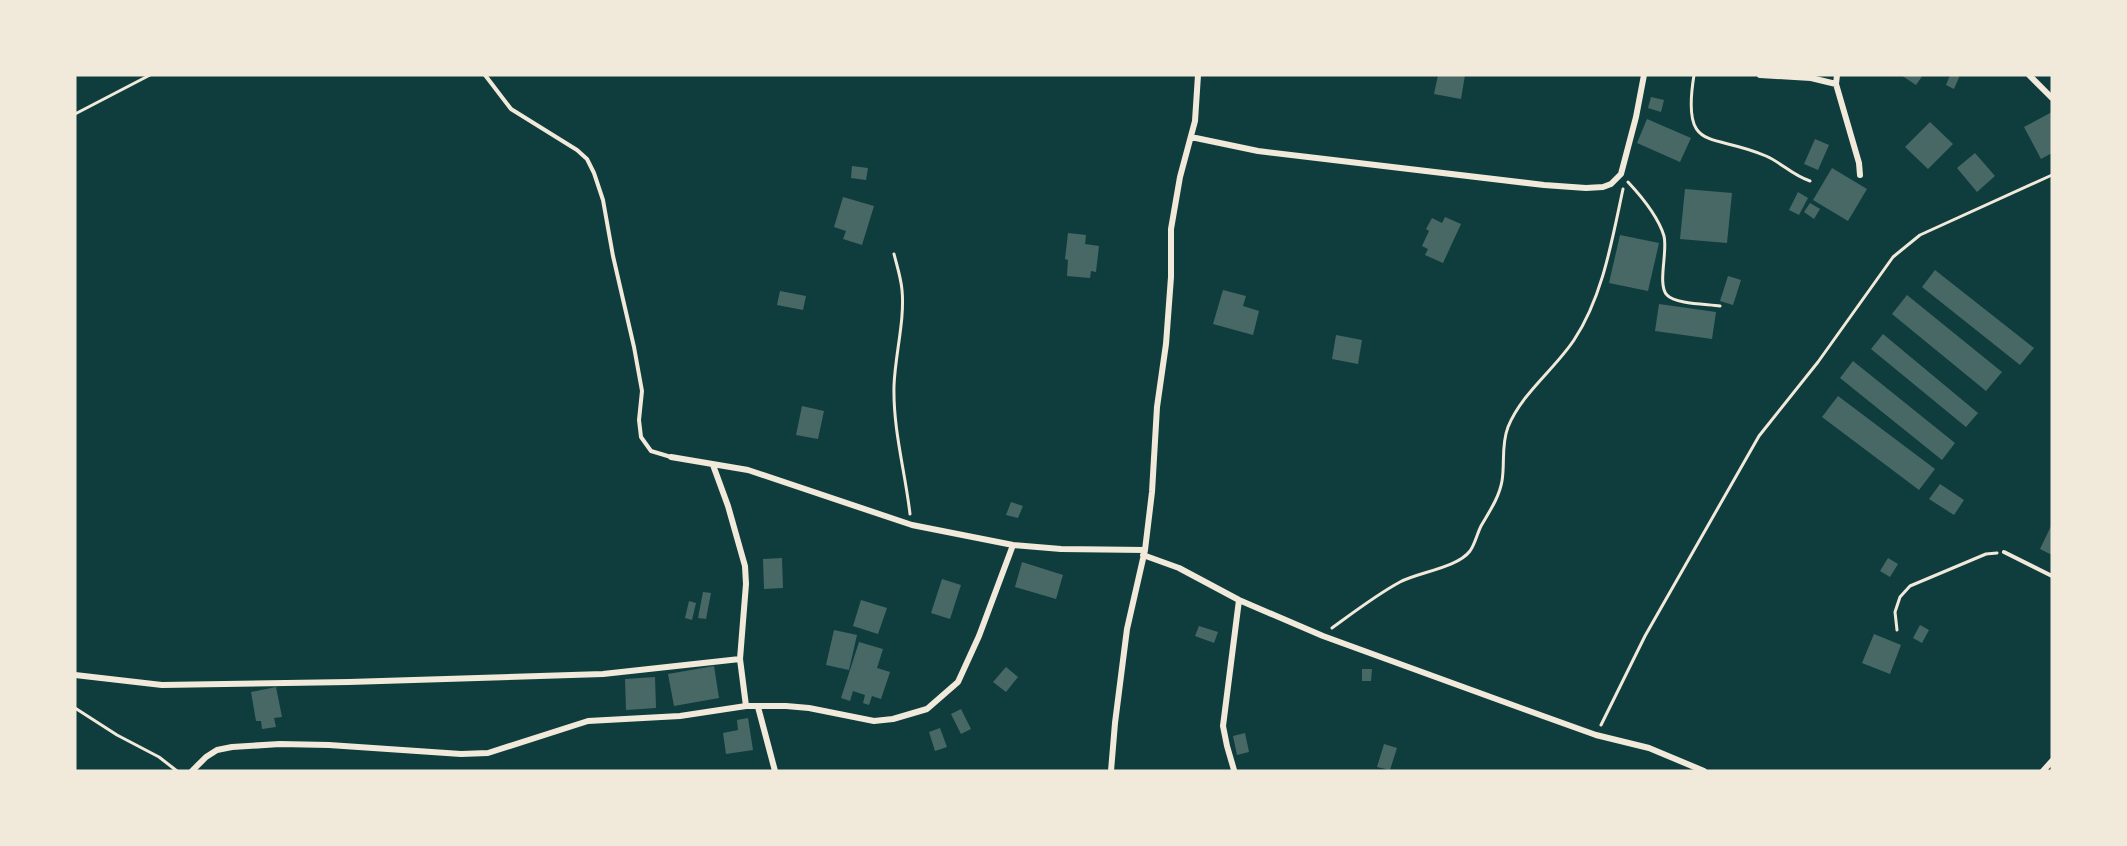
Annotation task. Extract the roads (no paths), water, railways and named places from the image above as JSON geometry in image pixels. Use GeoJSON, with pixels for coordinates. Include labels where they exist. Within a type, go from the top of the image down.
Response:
{"type":"FeatureCollection","features":[{"type":"Feature","properties":{"kind":"street"},"geometry":{"type":"LineString","coordinates":[[1112,771],[1115,723],[1127,629],[1144,553],[1152,492],[1157,407],[1172,277],[1171,229],[1180,177],[1195,121],[1198,75]]}},
{"type":"Feature","properties":{"kind":"street"},"geometry":{"type":"LineString","coordinates":[[1191,137],[1258,151],[1533,184],[1603,187],[1611,184],[1621,174],[1644,75]]}},
{"type":"Feature","properties":{"kind":"street"},"geometry":{"type":"LineString","coordinates":[[1760,75],[1811,78],[1836,84]]}},
{"type":"Feature","properties":{"kind":"street"},"geometry":{"type":"LineString","coordinates":[[1837,75],[1836,84],[1859,163],[1860,175]]}},
{"type":"Feature","properties":{"kind":"street"},"geometry":{"type":"LineString","coordinates":[[2029,75],[2052,98]]}},
{"type":"Feature","properties":{"kind":"street"},"geometry":{"type":"LineString","coordinates":[[671,457],[748,470],[912,525],[1013,545],[1144,553],[1179,568],[1239,600],[1323,636],[1596,735],[1649,748],[1704,771]]}},
{"type":"Feature","properties":{"kind":"street"},"geometry":{"type":"LineString","coordinates":[[713,465],[745,566],[746,584],[740,659],[746,706]]}},
{"type":"Feature","properties":{"kind":"street"},"geometry":{"type":"LineString","coordinates":[[192,771],[217,750],[232,747],[319,745],[461,754],[488,753],[588,721],[680,716],[746,706],[809,708],[874,721],[893,719],[927,710],[958,682],[979,636],[1013,545]]}},
{"type":"Feature","properties":{"kind":"street"},"geometry":{"type":"LineString","coordinates":[[1234,770],[1223,726],[1239,600]]}},
{"type":"Feature","properties":{"kind":"street"},"geometry":{"type":"LineString","coordinates":[[75,675],[162,685],[350,682],[603,674],[740,659]]}},
{"type":"Feature","properties":{"kind":"street"},"geometry":{"type":"LineString","coordinates":[[758,706],[775,771]]}},
{"type":"Feature","properties":{"kind":"street"},"geometry":{"type":"LineString","coordinates":[[2043,771],[2052,761]]}},
{"type":"Feature","properties":{"kind":"lane"},"geometry":{"type":"LineString","coordinates":[[485,75],[511,109],[577,150],[587,159],[594,173],[603,200],[642,391],[639,420],[641,437],[651,451],[671,457]]}},
{"type":"Feature","properties":{"kind":"lane"},"geometry":{"type":"LineString","coordinates":[[2004,552],[2052,576]]}}]}
